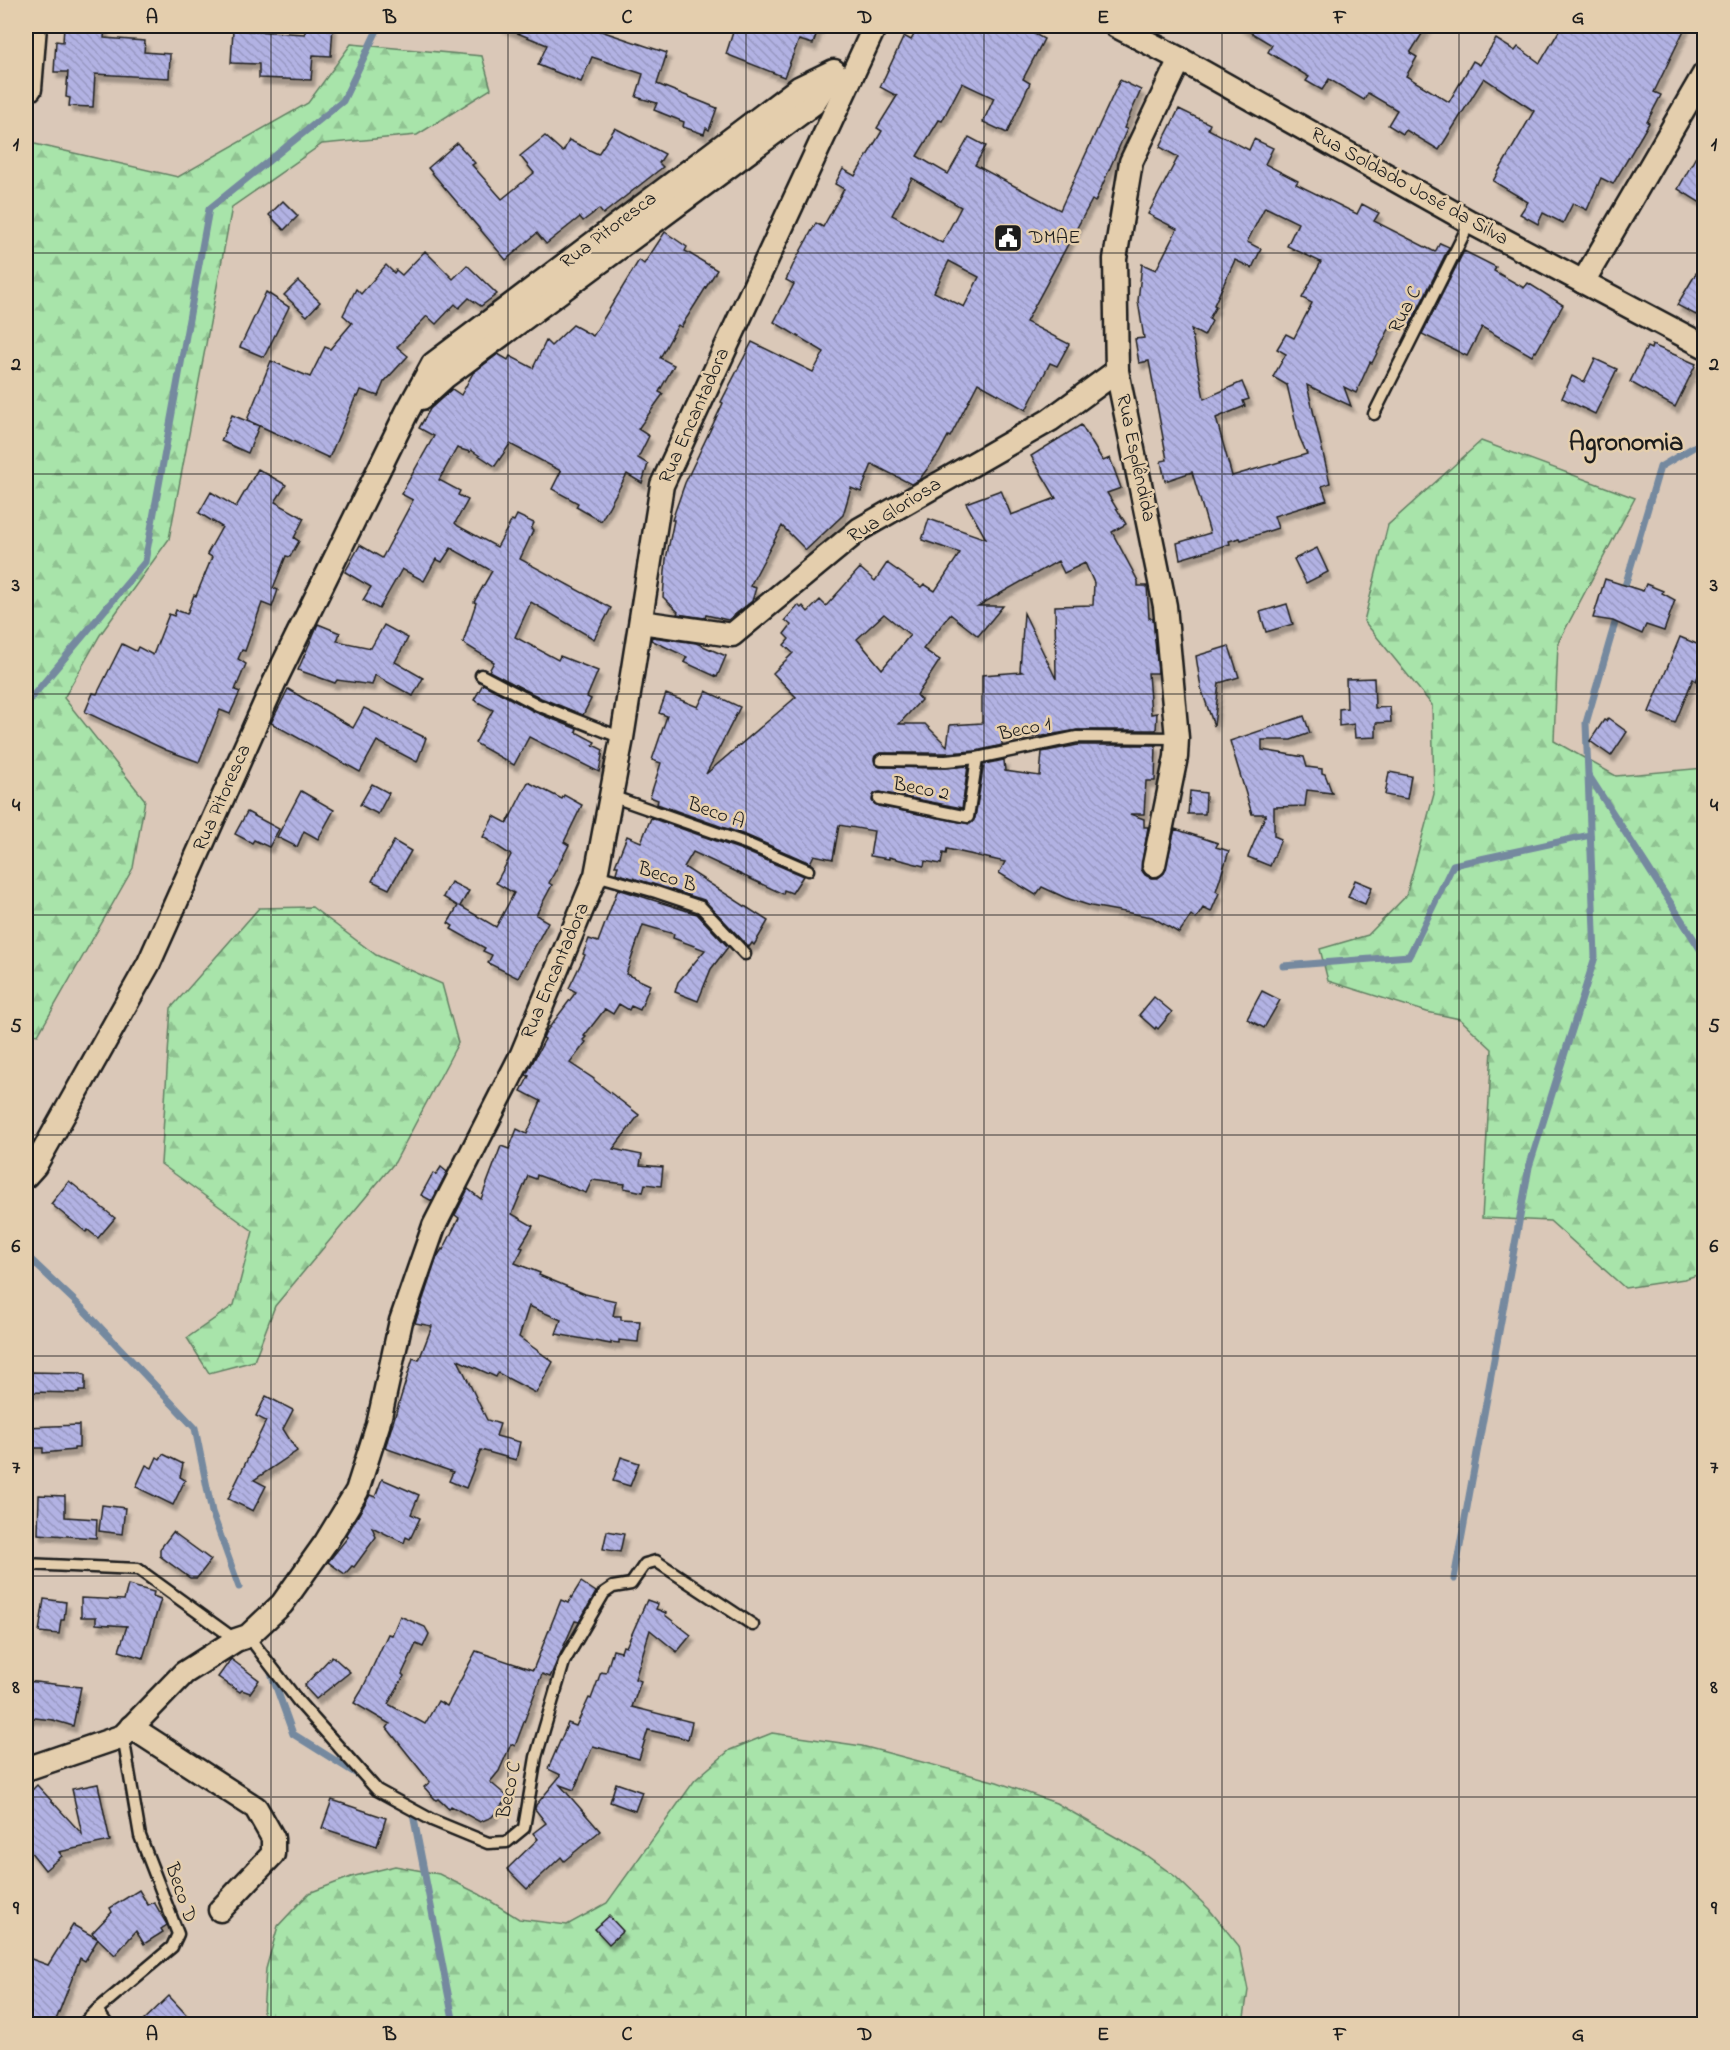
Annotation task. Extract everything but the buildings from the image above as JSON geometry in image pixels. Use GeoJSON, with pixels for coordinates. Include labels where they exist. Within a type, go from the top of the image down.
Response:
{"type":"FeatureCollection","features":[{"type":"Feature","properties":{"kind":"street"},"geometry":{"type":"LineString","coordinates":[[30,89],[35,26]]}},
{"type":"Feature","properties":{"kind":"street","name":"Rua Pitoresca"},"geometry":{"type":"LineString","coordinates":[[26,1176],[35,1166],[149,963],[274,683],[407,412],[445,377],[813,104],[834,71],[874,26]]}},
{"type":"Feature","properties":{"kind":"street","name":"Rua Encantadora"},"geometry":{"type":"LineString","coordinates":[[26,1769],[127,1732],[184,1673],[242,1638],[282,1604],[326,1542],[357,1491],[378,1425],[401,1321],[434,1227],[522,1054],[596,875],[622,738],[662,485],[874,26]]}},
{"type":"Feature","properties":{"kind":"street","name":"Rua Soldado José da Silva"},"geometry":{"type":"LineString","coordinates":[[1116,26],[1180,59],[1470,222],[1704,346]]}},
{"type":"Feature","properties":{"kind":"street","name":"Rua Esplêndida"},"geometry":{"type":"LineString","coordinates":[[1154,865],[1176,757],[1177,738],[1165,606],[1117,372],[1115,259],[1131,162],[1180,59]]}},
{"type":"Feature","properties":{"kind":"street"},"geometry":{"type":"LineString","coordinates":[[1582,282],[1704,74]]}},
{"type":"Feature","properties":{"kind":"street","name":"Rua Gloriosa"},"geometry":{"type":"LineString","coordinates":[[641,622],[732,635],[860,529],[1050,420],[1117,372]]}},
{"type":"Feature","properties":{"kind":"street"},"geometry":{"type":"LineString","coordinates":[[127,1732],[256,1809],[273,1838],[273,1854],[220,1910]]}},
{"type":"Feature","properties":{"kind":"lane","name":"Rua C"},"geometry":{"type":"LineString","coordinates":[[1374,414],[1470,222]]}},
{"type":"Feature","properties":{"kind":"lane"},"geometry":{"type":"LineString","coordinates":[[481,675],[538,705],[622,738]]}},
{"type":"Feature","properties":{"kind":"lane","name":"Beco 1"},"geometry":{"type":"LineString","coordinates":[[881,760],[946,761],[977,758],[1077,737],[1177,738]]}},
{"type":"Feature","properties":{"kind":"lane","name":"Beco 2"},"geometry":{"type":"LineString","coordinates":[[879,799],[968,818],[977,758]]}},
{"type":"Feature","properties":{"kind":"lane","name":"Beco A"},"geometry":{"type":"LineString","coordinates":[[611,796],[745,843],[808,870]]}},
{"type":"Feature","properties":{"kind":"lane","name":"Beco B"},"geometry":{"type":"LineString","coordinates":[[596,875],[701,908],[745,954]]}},
{"type":"Feature","properties":{"kind":"lane","name":"Beco C"},"geometry":{"type":"LineString","coordinates":[[26,1564],[138,1569],[242,1638],[377,1790],[432,1820],[488,1843],[507,1842],[524,1828],[536,1757],[564,1662],[604,1593],[613,1587],[631,1584],[645,1564],[656,1562],[753,1625]]}},
{"type":"Feature","properties":{"kind":"lane","name":"Beco D"},"geometry":{"type":"LineString","coordinates":[[83,2025],[97,2010],[172,1947],[178,1934],[140,1836],[127,1732]]}},
{"type":"Feature","properties":{"kind":"lane"},"geometry":{"type":"LineString","coordinates":[[97,2010],[107,2025]]}},
{"type":"Feature","properties":{"kind":"green space"},"geometry":{"type":"Polygon","coordinates":[[[351,44],[482,56],[491,89],[417,135],[322,144],[232,207],[169,539],[100,635],[64,698],[145,800],[133,868],[38,1035],[26,1033],[26,142],[178,177],[308,103],[351,44]]]}},
{"type":"Feature","properties":{"kind":"green space"},"geometry":{"type":"Polygon","coordinates":[[[1481,441],[1635,498],[1558,643],[1554,741],[1616,776],[1704,768],[1704,1273],[1684,1279],[1625,1288],[1550,1221],[1482,1218],[1492,1049],[1460,1019],[1427,1012],[1328,981],[1320,949],[1368,935],[1406,896],[1434,794],[1432,705],[1364,621],[1388,525],[1481,441]]]}},
{"type":"Feature","properties":{"kind":"green space"},"geometry":{"type":"Polygon","coordinates":[[[312,907],[376,955],[442,984],[458,1043],[395,1162],[275,1306],[254,1361],[209,1373],[187,1338],[234,1305],[253,1231],[161,1164],[171,1008],[259,908],[312,907]]]}},
{"type":"Feature","properties":{"kind":"green space"},"geometry":{"type":"Polygon","coordinates":[[[772,1733],[862,1746],[997,1782],[1056,1803],[1140,1851],[1176,1877],[1209,1909],[1239,1946],[1248,1990],[1243,2024],[267,2024],[263,2014],[266,1969],[278,1926],[309,1893],[351,1877],[395,1866],[439,1874],[479,1894],[519,1919],[567,1925],[607,1903],[695,1780],[730,1750],[772,1733]]]}},
{"type":"Feature","properties":{"kind":"waterway"},"geometry":{"type":"LineString","coordinates":[[26,704],[145,562],[209,209],[343,101],[379,26]]}},
{"type":"Feature","properties":{"kind":"waterway"},"geometry":{"type":"LineString","coordinates":[[1623,593],[1660,467],[1704,441]]}},
{"type":"Feature","properties":{"kind":"waterway"},"geometry":{"type":"LineString","coordinates":[[1454,1579],[1529,1167],[1595,957],[1586,723],[1617,616]]}},
{"type":"Feature","properties":{"kind":"waterway"},"geometry":{"type":"LineString","coordinates":[[1589,776],[1704,955]]}},
{"type":"Feature","properties":{"kind":"waterway"},"geometry":{"type":"LineString","coordinates":[[1283,966],[1409,956],[1453,865],[1590,835]]}},
{"type":"Feature","properties":{"kind":"waterway"},"geometry":{"type":"LineString","coordinates":[[26,1255],[82,1308],[195,1428],[212,1512],[239,1587]]}},
{"type":"Feature","properties":{"kind":"waterway"},"geometry":{"type":"LineString","coordinates":[[270,1670],[293,1734],[360,1776]]}},
{"type":"Feature","properties":{"kind":"waterway"},"geometry":{"type":"LineString","coordinates":[[412,1809],[454,2024]]}},
{"type":"Feature","properties":{"kind":"place","name":"DMAE"},"geometry":{"type":"Point","coordinates":[1008,238]}},
{"type":"Feature","properties":{"kind":"district","name":"Agronomia"},"geometry":{"type":"Point","coordinates":[1626,444]}}]}
